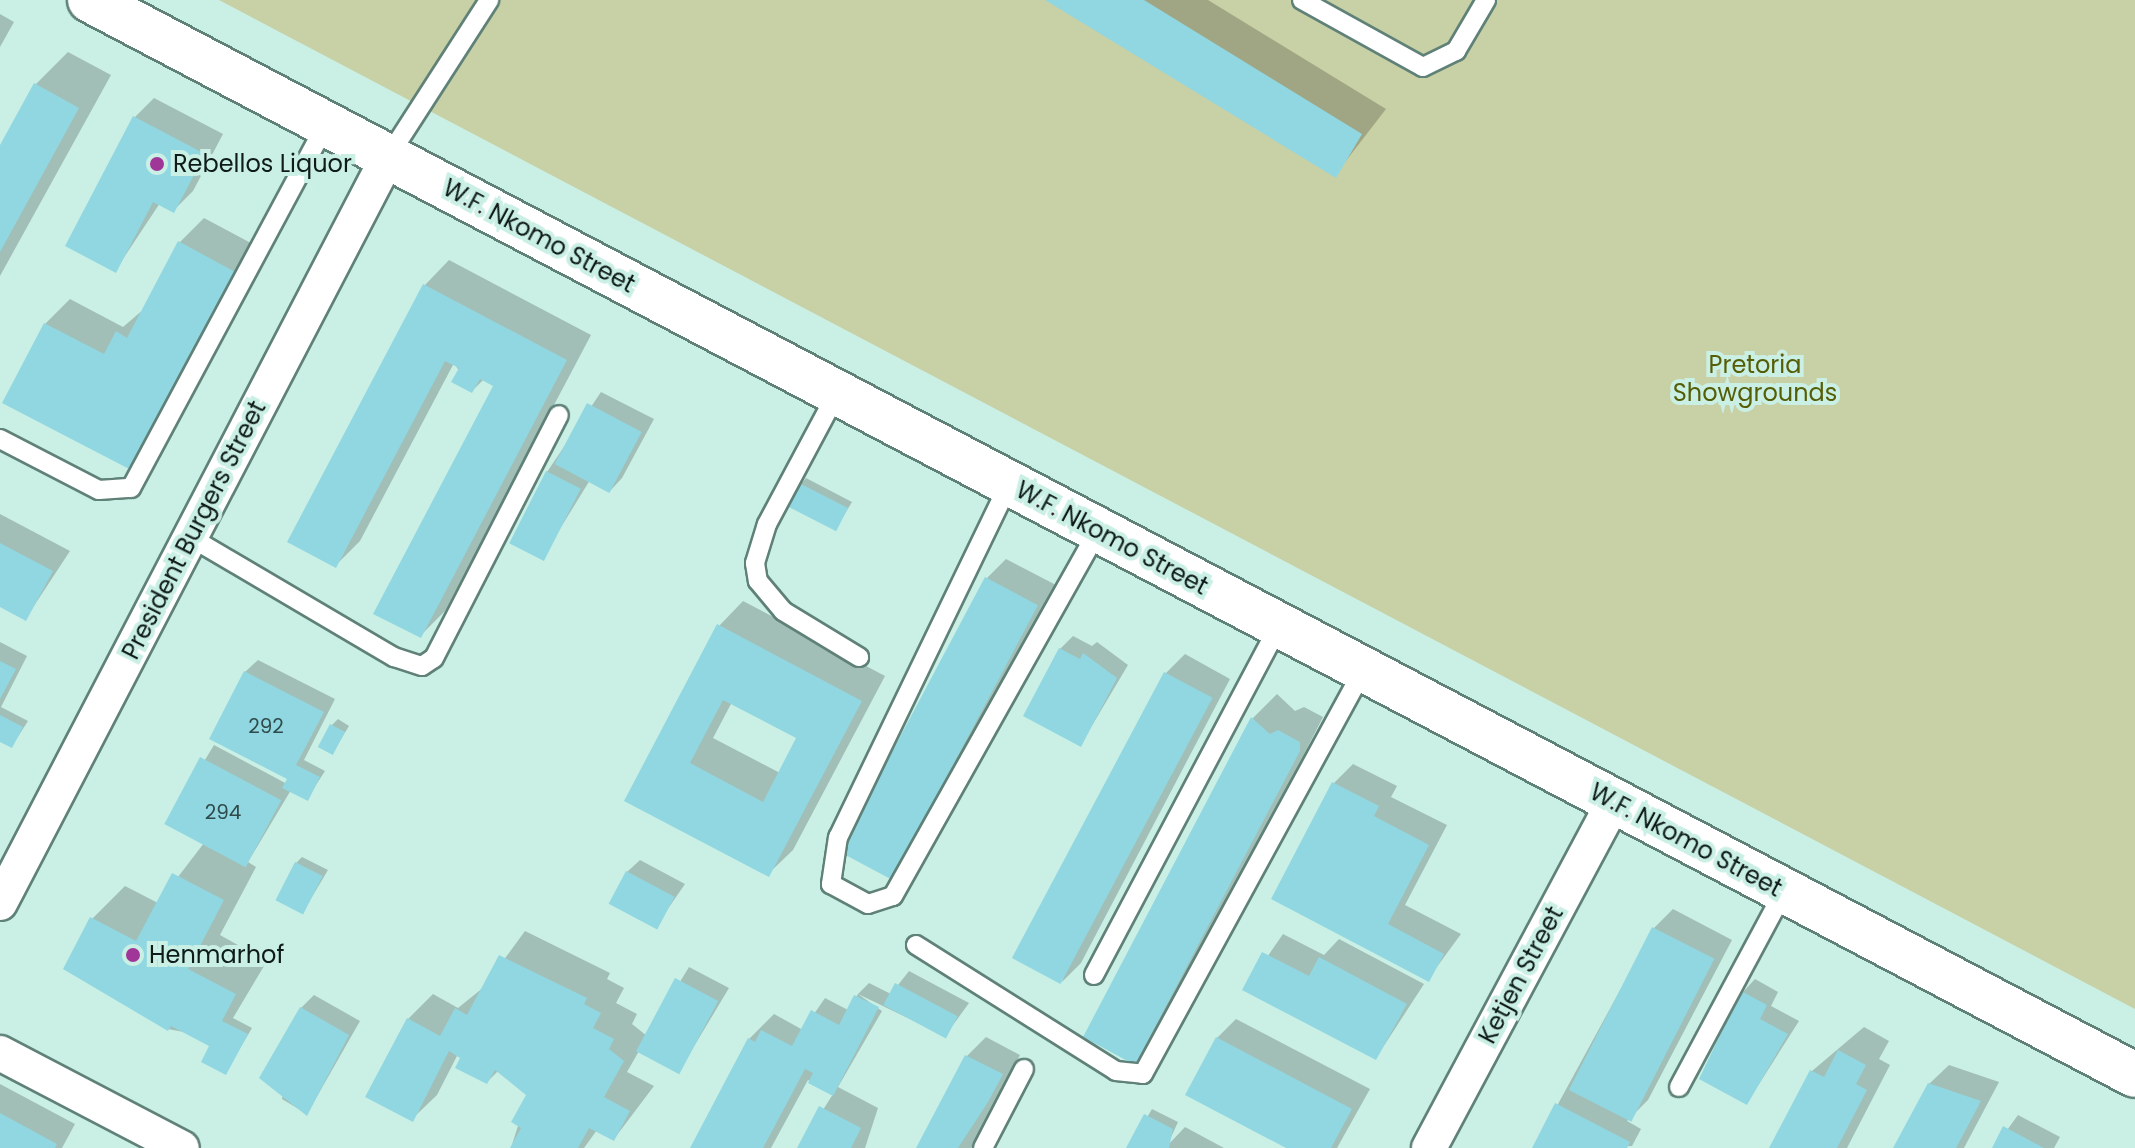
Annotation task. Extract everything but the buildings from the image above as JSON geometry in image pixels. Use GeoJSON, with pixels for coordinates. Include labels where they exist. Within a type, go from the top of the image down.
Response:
{"type":"FeatureCollection","features":[{"type":"Feature","properties":{"kind":"main road","name":"W.F. Nkomo Street"},"geometry":{"type":"LineString","coordinates":[[90,0],[2135,1075]]}},
{"type":"Feature","properties":{"kind":"street","name":"President Burgers Street"},"geometry":{"type":"LineString","coordinates":[[0,903],[388,157]]}},
{"type":"Feature","properties":{"kind":"street","name":"Ketjen Street"},"geometry":{"type":"LineString","coordinates":[[1429,1148],[1614,802]]}},
{"type":"Feature","properties":{"kind":"street"},"geometry":{"type":"LineString","coordinates":[[0,1053],[182,1148]]}},
{"type":"Feature","properties":{"kind":"lane"},"geometry":{"type":"LineString","coordinates":[[388,157],[489,0]]}},
{"type":"Feature","properties":{"kind":"lane"},"geometry":{"type":"LineString","coordinates":[[1302,0],[1423,67],[1456,51],[1486,0]]}},
{"type":"Feature","properties":{"kind":"lane"},"geometry":{"type":"LineString","coordinates":[[0,439],[99,490],[131,488],[326,124]]}},
{"type":"Feature","properties":{"kind":"lane"},"geometry":{"type":"LineString","coordinates":[[837,393],[767,524],[755,563],[758,581],[783,611],[859,657]]}},
{"type":"Feature","properties":{"kind":"lane"},"geometry":{"type":"LineString","coordinates":[[190,537],[394,657],[422,666],[434,658],[559,415]]}},
{"type":"Feature","properties":{"kind":"lane"},"geometry":{"type":"LineString","coordinates":[[1009,484],[838,837],[831,884],[868,904],[893,896],[1098,531]]}},
{"type":"Feature","properties":{"kind":"lane"},"geometry":{"type":"LineString","coordinates":[[1094,975],[1279,625]]}},
{"type":"Feature","properties":{"kind":"lane"},"geometry":{"type":"LineString","coordinates":[[916,945],[1116,1071],[1143,1074],[1363,670]]}},
{"type":"Feature","properties":{"kind":"lane"},"geometry":{"type":"LineString","coordinates":[[1679,1087],[1784,891]]}},
{"type":"Feature","properties":{"kind":"lane"},"geometry":{"type":"LineString","coordinates":[[983,1148],[1024,1069]]}},
{"type":"Feature","properties":{"kind":"green space","name":"Pretoria Showgrounds"},"geometry":{"type":"Polygon","coordinates":[[[219,0],[2135,0],[2135,1009],[219,0]]]}},
{"type":"Feature","properties":{"kind":"place","name":"Rebellos Liquor"},"geometry":{"type":"Point","coordinates":[157,164]}},
{"type":"Feature","properties":{"kind":"place","name":"Henmarhof"},"geometry":{"type":"Point","coordinates":[133,955]}}]}
